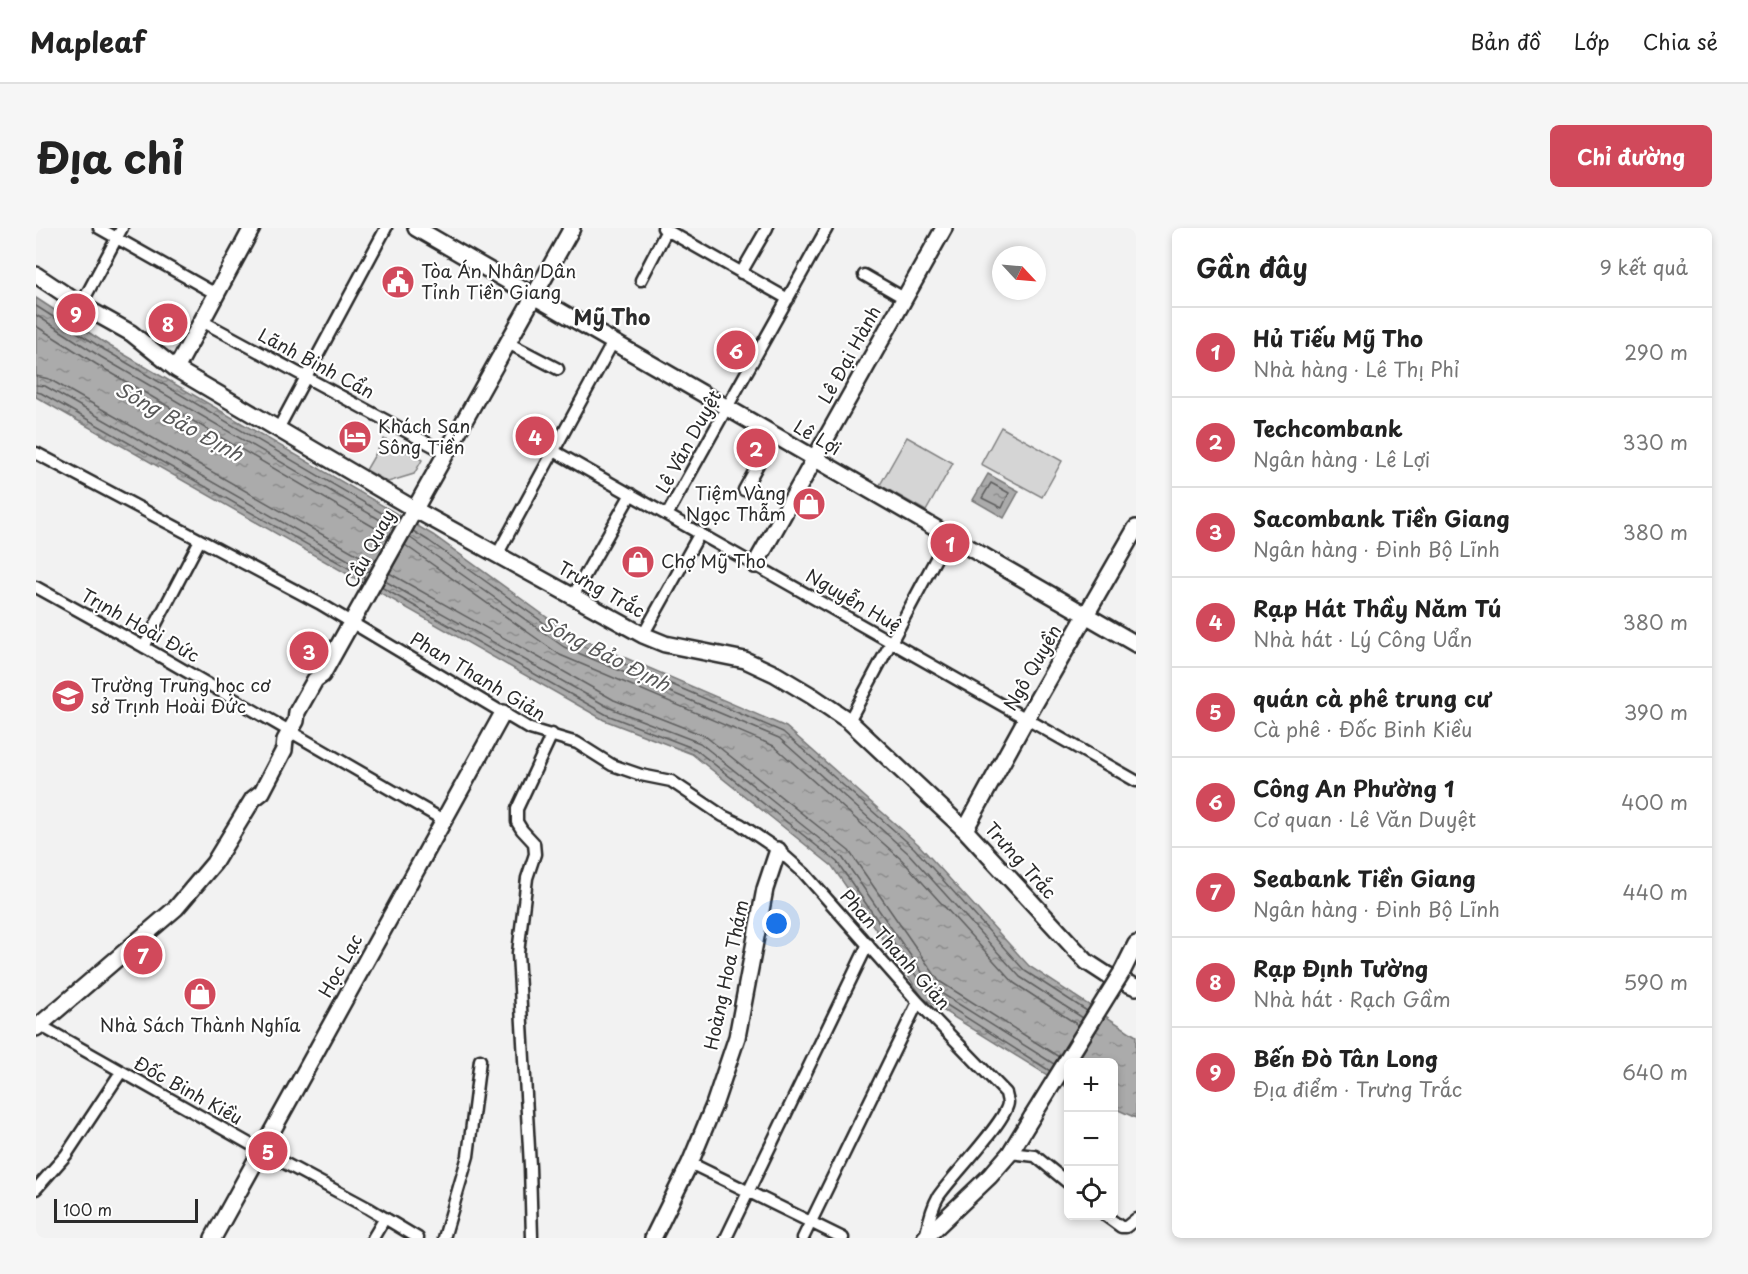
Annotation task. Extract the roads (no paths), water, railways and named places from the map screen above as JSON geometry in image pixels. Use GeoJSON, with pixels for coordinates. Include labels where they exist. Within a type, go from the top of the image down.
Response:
{"type":"FeatureCollection","features":[{"type":"Feature","properties":{"kind":"street"},"geometry":{"type":"LineString","coordinates":[[99,228],[216,294]]}},
{"type":"Feature","properties":{"kind":"street"},"geometry":{"type":"LineString","coordinates":[[81,305],[122,228]]}},
{"type":"Feature","properties":{"kind":"street"},"geometry":{"type":"LineString","coordinates":[[176,369],[252,228]]}},
{"type":"Feature","properties":{"kind":"street"},"geometry":{"type":"LineString","coordinates":[[278,429],[386,228]]}},
{"type":"Feature","properties":{"kind":"street","name":"Lê Lợi"},"geometry":{"type":"LineString","coordinates":[[416,228],[1136,644]]}},
{"type":"Feature","properties":{"kind":"street","name":"Cầu Quay"},"geometry":{"type":"LineString","coordinates":[[37,1025],[176,908],[214,863],[253,799],[254,787],[276,746],[291,731],[297,712],[357,615],[572,228]]}},
{"type":"Feature","properties":{"kind":"street"},"geometry":{"type":"LineString","coordinates":[[741,273],[766,228]]}},
{"type":"Feature","properties":{"kind":"street","name":"Lê Văn Duyệt"},"geometry":{"type":"LineString","coordinates":[[667,515],[827,228]]}},
{"type":"Feature","properties":{"kind":"street","name":"Lê Đại Hành"},"geometry":{"type":"LineString","coordinates":[[755,565],[944,228]]}},
{"type":"Feature","properties":{"kind":"street"},"geometry":{"type":"LineString","coordinates":[[641,280],[665,229],[788,298]]}},
{"type":"Feature","properties":{"kind":"street","name":"Trưng Trắc"},"geometry":{"type":"LineString","coordinates":[[36,275],[81,305],[130,333],[176,369],[278,429],[412,513],[497,555],[643,635],[665,644],[745,660],[775,674],[812,696],[849,721],[965,830],[1087,962],[1114,973],[1136,987]]}},
{"type":"Feature","properties":{"kind":"street"},"geometry":{"type":"LineString","coordinates":[[864,275],[904,298]]}},
{"type":"Feature","properties":{"kind":"street","name":"Lãnh Binh Cẩn"},"geometry":{"type":"LineString","coordinates":[[202,321],[446,453]]}},
{"type":"Feature","properties":{"kind":"street"},"geometry":{"type":"LineString","coordinates":[[497,555],[613,342]]}},
{"type":"Feature","properties":{"kind":"street"},"geometry":{"type":"LineString","coordinates":[[508,343],[558,369]]}},
{"type":"Feature","properties":{"kind":"street"},"geometry":{"type":"LineString","coordinates":[[744,490],[774,435]]}},
{"type":"Feature","properties":{"kind":"street","name":"Nguyễn Huệ"},"geometry":{"type":"LineString","coordinates":[[554,451],[1136,781]]}},
{"type":"Feature","properties":{"kind":"street","name":"Phan Thanh Giản"},"geometry":{"type":"LineString","coordinates":[[36,453],[200,540],[357,615],[530,729],[577,743],[612,765],[641,775],[671,781],[778,849],[804,873],[918,1002],[1005,1093],[1008,1102],[1002,1117],[939,1196],[925,1238]]}},
{"type":"Feature","properties":{"kind":"street"},"geometry":{"type":"LineString","coordinates":[[573,597],[631,494]]}},
{"type":"Feature","properties":{"kind":"street","name":"Ngô Quyền"},"geometry":{"type":"LineString","coordinates":[[965,830],[1136,528]]}},
{"type":"Feature","properties":{"kind":"street"},"geometry":{"type":"LineString","coordinates":[[643,635],[700,533]]}},
{"type":"Feature","properties":{"kind":"street"},"geometry":{"type":"LineString","coordinates":[[849,721],[948,536]]}},
{"type":"Feature","properties":{"kind":"street"},"geometry":{"type":"LineString","coordinates":[[144,647],[200,540]]}},
{"type":"Feature","properties":{"kind":"street","name":"Trịnh Hoài Đức"},"geometry":{"type":"LineString","coordinates":[[36,587],[445,821]]}},
{"type":"Feature","properties":{"kind":"street","name":"Học Lạc"},"geometry":{"type":"LineString","coordinates":[[213,1238],[503,713]]}},
{"type":"Feature","properties":{"kind":"street"},"geometry":{"type":"LineString","coordinates":[[532,1238],[518,953],[527,878],[535,854],[534,843],[522,830],[516,816],[517,809],[552,734]]}},
{"type":"Feature","properties":{"kind":"street","name":"Hoàng Hoa Thám"},"geometry":{"type":"LineString","coordinates":[[653,1238],[690,1163],[714,1106],[737,1037],[765,889],[778,849]]}},
{"type":"Feature","properties":{"kind":"street"},"geometry":{"type":"LineString","coordinates":[[726,1238],[868,944]]}},
{"type":"Feature","properties":{"kind":"street"},"geometry":{"type":"LineString","coordinates":[[925,1238],[972,1195],[1010,1153],[1114,973],[1136,944]]}},
{"type":"Feature","properties":{"kind":"street"},"geometry":{"type":"LineString","coordinates":[[803,1238],[918,1002]]}},
{"type":"Feature","properties":{"kind":"street","name":"Đốc Binh Kiều"},"geometry":{"type":"LineString","coordinates":[[37,1025],[418,1238]]}},
{"type":"Feature","properties":{"kind":"street"},"geometry":{"type":"LineString","coordinates":[[444,1238],[468,1156],[480,1060]]}},
{"type":"Feature","properties":{"kind":"street"},"geometry":{"type":"LineString","coordinates":[[36,1189],[66,1155],[121,1072]]}},
{"type":"Feature","properties":{"kind":"street"},"geometry":{"type":"LineString","coordinates":[[1010,1153],[1035,1156],[1064,1180]]}},
{"type":"Feature","properties":{"kind":"street"},"geometry":{"type":"LineString","coordinates":[[690,1163],[843,1238]]}},
{"type":"Feature","properties":{"kind":"street"},"geometry":{"type":"LineString","coordinates":[[373,1238],[385,1218]]}},
{"type":"Feature","properties":{"kind":"street"},"geometry":{"type":"LineString","coordinates":[[1112,1220],[1121,1227],[1126,1227],[1136,1219]]}},
{"type":"Feature","properties":{"kind":"water","name":"Sông Bảo Định"},"geometry":{"type":"Polygon","coordinates":[[[36,298],[108,345],[433,535],[570,634],[786,727],[918,844],[1029,966],[1136,1036],[1136,1118],[1118,1110],[1118,1058],[1064,1058],[1064,1086],[923,998],[832,866],[692,754],[604,720],[36,397],[36,298]]]}},
{"type":"Feature","properties":{"kind":"water"},"geometry":{"type":"Polygon","coordinates":[[[988,474],[1019,491],[1004,518],[973,500],[988,474]]]}},
{"type":"Feature","properties":{"kind":"place","name":"Tòa Án Nhân Dân Tỉnh Tiền Giang"},"geometry":{"type":"Point","coordinates":[398,282]}},
{"type":"Feature","properties":{"kind":"place","name":"Bến Đò Tân Long"},"geometry":{"type":"Point","coordinates":[76,313]}},
{"type":"Feature","properties":{"kind":"place","name":"Rạp Định Tường"},"geometry":{"type":"Point","coordinates":[168,323]}},
{"type":"Feature","properties":{"kind":"place","name":"Công An Phường 1"},"geometry":{"type":"Point","coordinates":[736,350]}},
{"type":"Feature","properties":{"kind":"place","name":"Rạp Hát Thầy Năm Tú"},"geometry":{"type":"Point","coordinates":[535,436]}},
{"type":"Feature","properties":{"kind":"place","name":"Khách Sạn Sông Tiền"},"geometry":{"type":"Point","coordinates":[355,437]}},
{"type":"Feature","properties":{"kind":"place","name":"Techcombank"},"geometry":{"type":"Point","coordinates":[756,448]}},
{"type":"Feature","properties":{"kind":"place","name":"Tiệm Vàng Ngọc Thẫm"},"geometry":{"type":"Point","coordinates":[809,504]}},
{"type":"Feature","properties":{"kind":"place","name":"Hủ Tiếu Mỹ Tho"},"geometry":{"type":"Point","coordinates":[950,543]}},
{"type":"Feature","properties":{"kind":"place","name":"Chợ Mỹ Tho"},"geometry":{"type":"Point","coordinates":[638,562]}},
{"type":"Feature","properties":{"kind":"place","name":"Sacombank Tiền Giang"},"geometry":{"type":"Point","coordinates":[309,651]}},
{"type":"Feature","properties":{"kind":"place","name":"Trường Trung học cơ sở Trịnh Hoài Đức"},"geometry":{"type":"Point","coordinates":[68,696]}},
{"type":"Feature","properties":{"kind":"place","name":"Seabank Tiền Giang"},"geometry":{"type":"Point","coordinates":[143,955]}},
{"type":"Feature","properties":{"kind":"place","name":"Nhà Sách Thành Nghĩa"},"geometry":{"type":"Point","coordinates":[200,994]}},
{"type":"Feature","properties":{"kind":"place","name":"quán cà phê trung cư"},"geometry":{"type":"Point","coordinates":[268,1151]}},
{"type":"Feature","properties":{"kind":"district","name":"Mỹ Tho"},"geometry":{"type":"Point","coordinates":[612,318]}}]}
